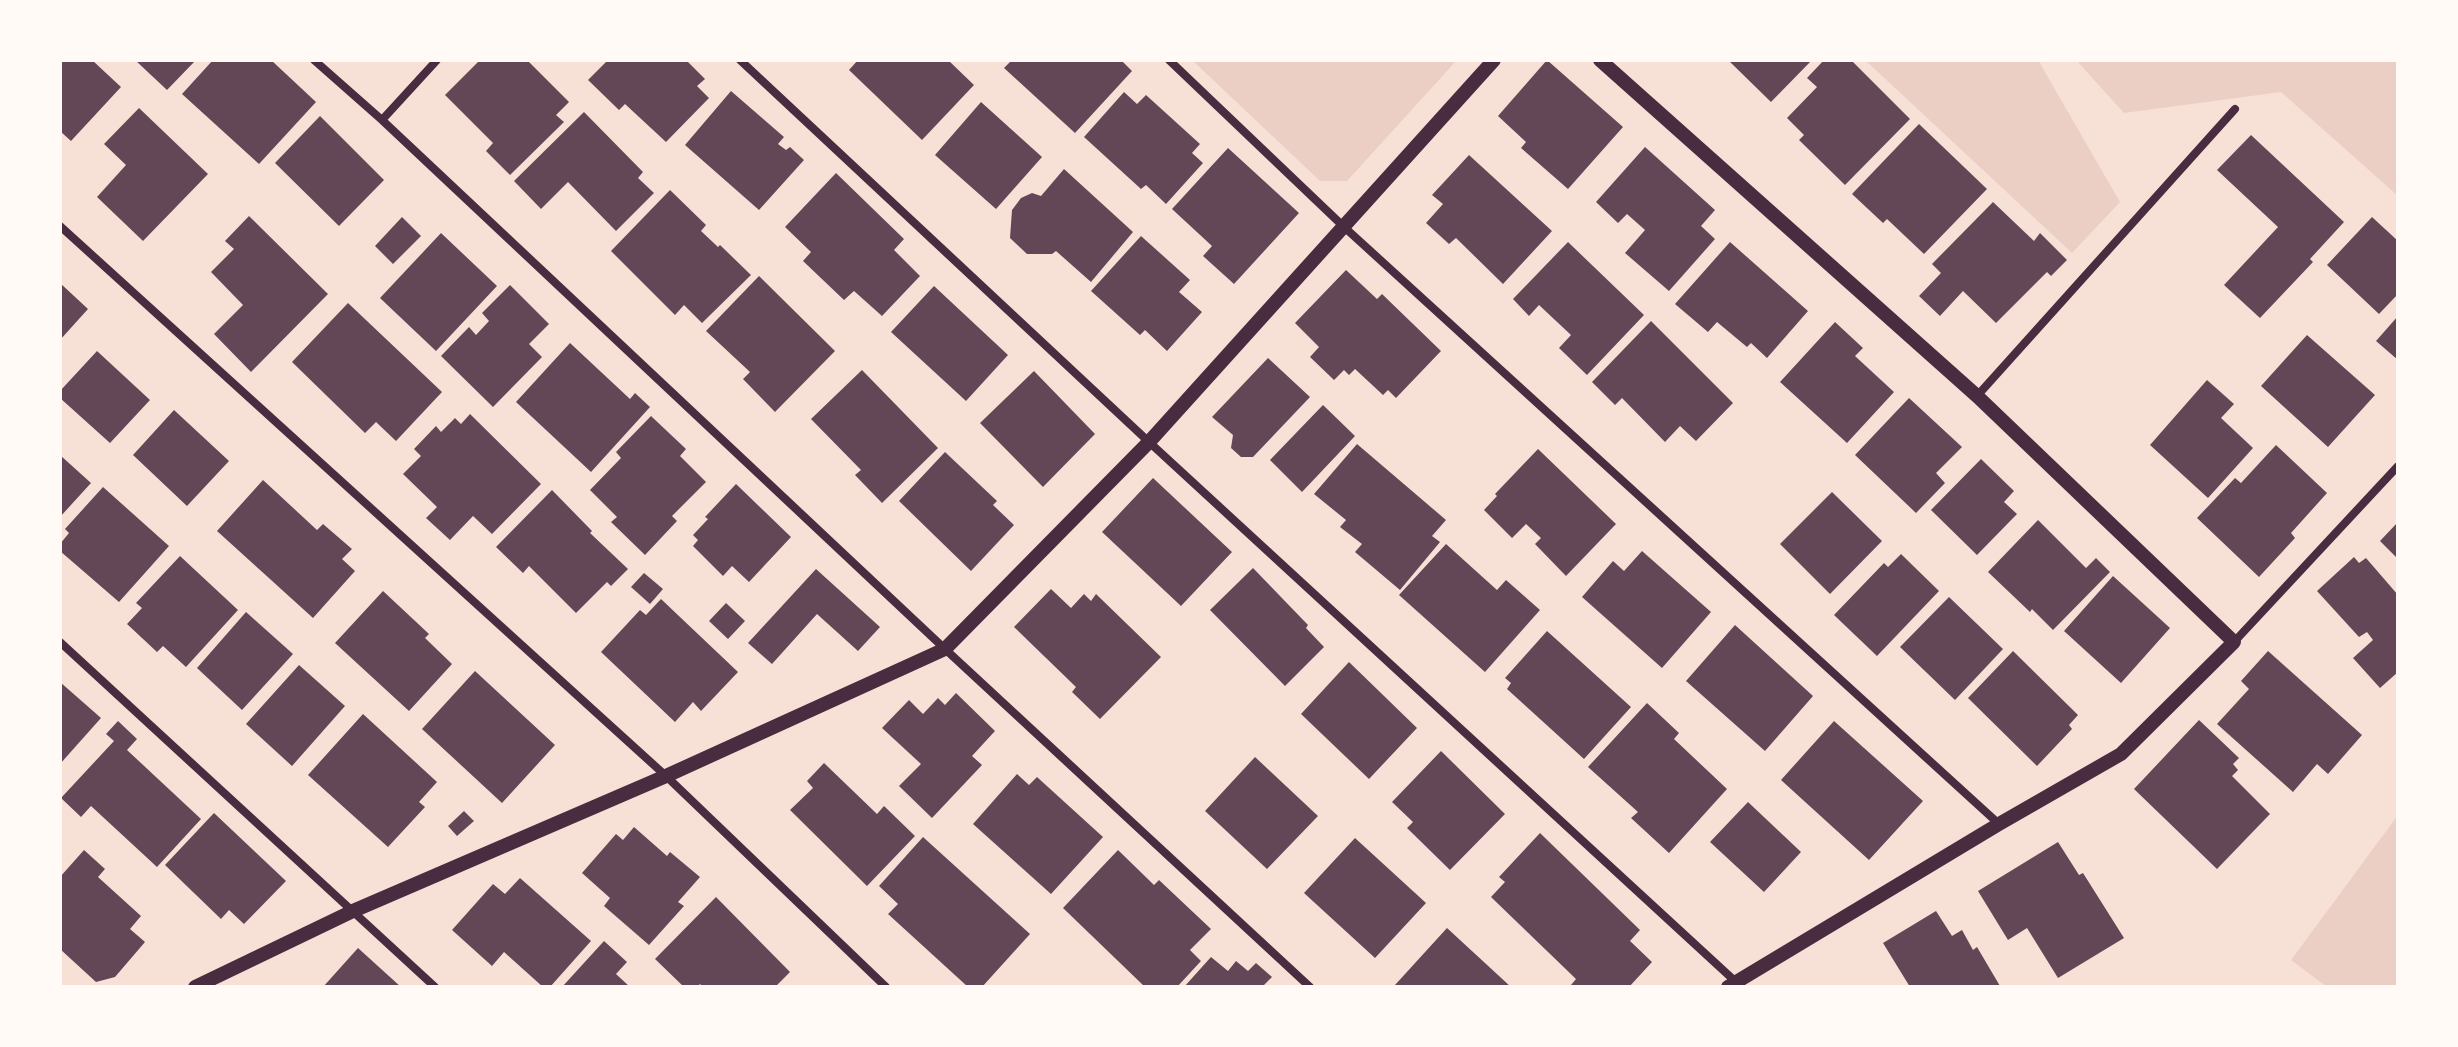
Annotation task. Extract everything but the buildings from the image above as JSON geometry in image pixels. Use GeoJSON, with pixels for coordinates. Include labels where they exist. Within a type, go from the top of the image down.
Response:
{"type":"FeatureCollection","features":[{"type":"Feature","properties":{"kind":"street"},"geometry":{"type":"LineString","coordinates":[[314,60],[382,120],[1310,987]]}},
{"type":"Feature","properties":{"kind":"street"},"geometry":{"type":"LineString","coordinates":[[382,120],[437,60]]}},
{"type":"Feature","properties":{"kind":"street"},"geometry":{"type":"LineString","coordinates":[[740,60],[1732,985],[2121,754],[2234,642],[2398,466]]}},
{"type":"Feature","properties":{"kind":"street"},"geometry":{"type":"LineString","coordinates":[[1169,60],[1343,226],[1999,824]]}},
{"type":"Feature","properties":{"kind":"street"},"geometry":{"type":"LineString","coordinates":[[195,987],[353,911],[666,776],[945,649],[1149,442],[1494,60]]}},
{"type":"Feature","properties":{"kind":"street"},"geometry":{"type":"LineString","coordinates":[[1600,60],[1977,396],[2234,642]]}},
{"type":"Feature","properties":{"kind":"street"},"geometry":{"type":"LineString","coordinates":[[1977,396],[2235,109]]}},
{"type":"Feature","properties":{"kind":"street"},"geometry":{"type":"LineString","coordinates":[[60,226],[666,776],[886,987]]}},
{"type":"Feature","properties":{"kind":"street"},"geometry":{"type":"LineString","coordinates":[[60,642],[435,987]]}},
{"type":"Feature","properties":{"kind":"shaded area"},"geometry":{"type":"Polygon","coordinates":[[[1192,60],[1457,60],[1347,181],[1320,181],[1192,60]]]}},
{"type":"Feature","properties":{"kind":"shaded area"},"geometry":{"type":"Polygon","coordinates":[[[1865,60],[2038,60],[2120,202],[2072,253],[1865,60]]]}},
{"type":"Feature","properties":{"kind":"shaded area"},"geometry":{"type":"Polygon","coordinates":[[[2076,60],[2398,60],[2398,196],[2281,92],[2124,113],[2076,60]]]}},
{"type":"Feature","properties":{"kind":"shaded area"},"geometry":{"type":"Polygon","coordinates":[[[2398,815],[2398,987],[2327,987],[2291,960],[2398,815]]]}}]}
